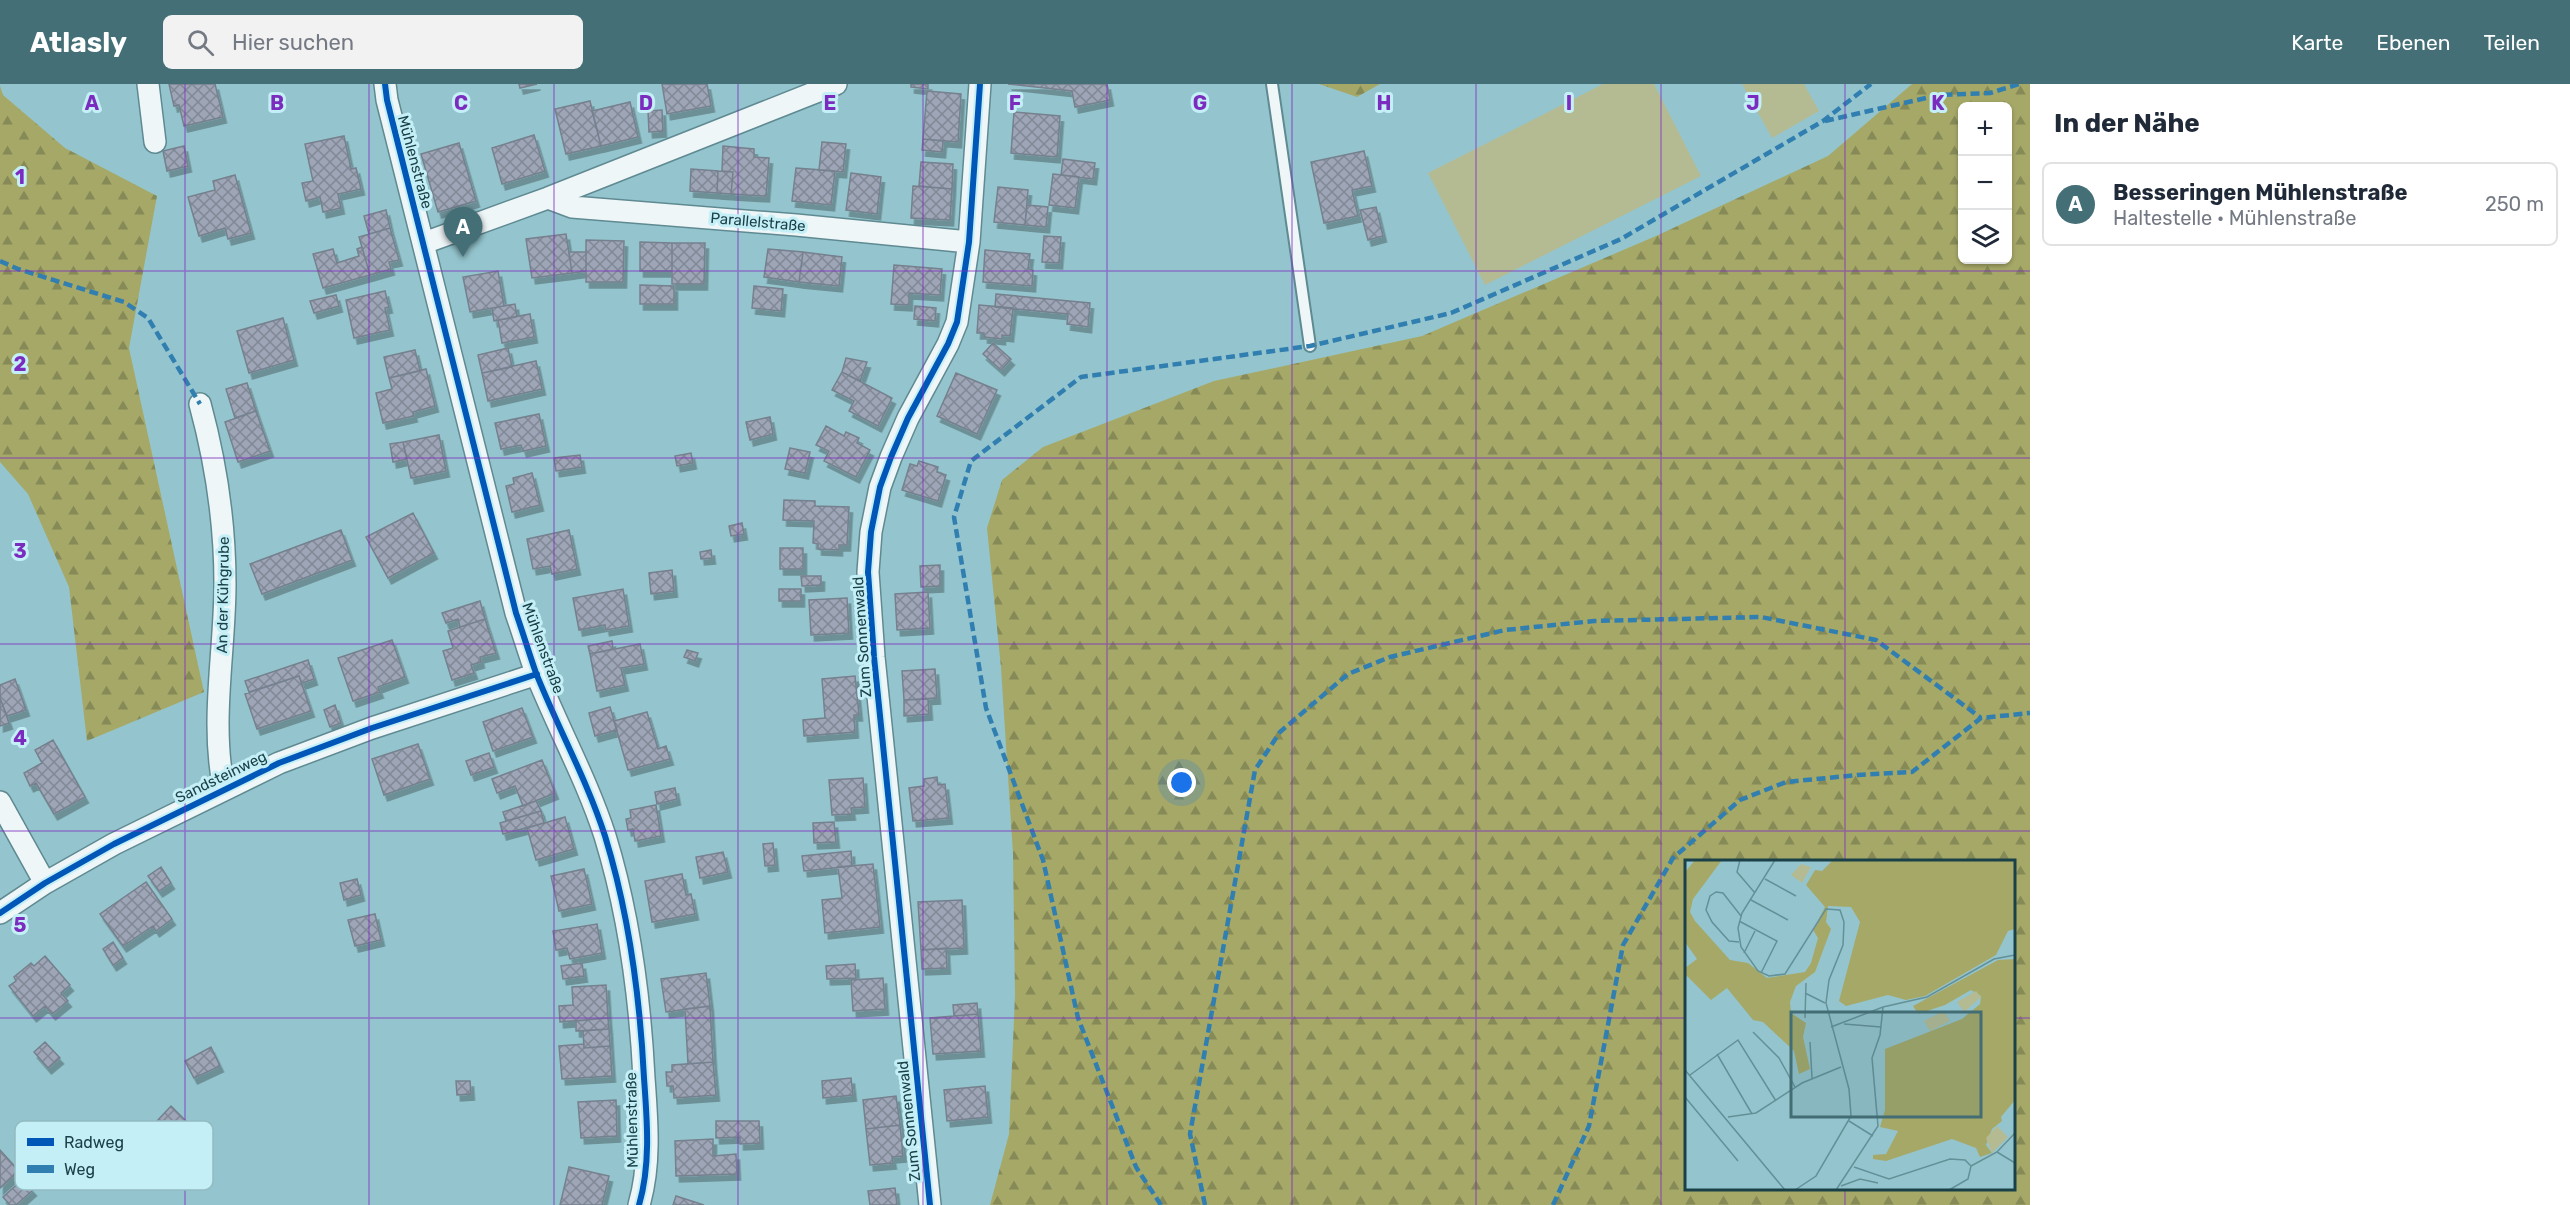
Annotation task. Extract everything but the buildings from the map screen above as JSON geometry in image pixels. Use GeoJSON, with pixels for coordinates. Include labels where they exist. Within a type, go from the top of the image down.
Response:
{"type":"FeatureCollection","features":[{"type":"Feature","properties":{"kind":"street"},"geometry":{"type":"LineString","coordinates":[[148,84],[155,142]]}},
{"type":"Feature","properties":{"kind":"street"},"geometry":{"type":"LineString","coordinates":[[424,243],[549,198],[836,84]]}},
{"type":"Feature","properties":{"kind":"street","name":"Zum Sonnenwald"},"geometry":{"type":"LineString","coordinates":[[930,1205],[874,657],[868,572],[871,532],[880,487],[908,418],[948,344],[957,322],[969,242],[980,84]]}},
{"type":"Feature","properties":{"kind":"street","name":"Mühlenstraße"},"geometry":{"type":"LineString","coordinates":[[386,92],[497,545],[516,613],[537,674],[578,765],[605,837],[622,909],[640,1013],[646,1113],[647,1163],[639,1205]]}},
{"type":"Feature","properties":{"kind":"street","name":"Parallelstraße"},"geometry":{"type":"LineString","coordinates":[[549,198],[572,207],[969,242]]}},
{"type":"Feature","properties":{"kind":"street","name":"An der Kühgrube"},"geometry":{"type":"LineString","coordinates":[[200,404],[210,440],[224,528],[225,585],[218,745],[224,789]]}},
{"type":"Feature","properties":{"kind":"street","name":"Sandsteinweg"},"geometry":{"type":"LineString","coordinates":[[0,913],[45,883],[114,844],[279,763],[372,728],[537,674]]}},
{"type":"Feature","properties":{"kind":"street"},"geometry":{"type":"LineString","coordinates":[[0,802],[45,883]]}},
{"type":"Feature","properties":{"kind":"lane"},"geometry":{"type":"LineString","coordinates":[[1272,84],[1310,346]]}},
{"type":"Feature","properties":{"kind":"green space"},"geometry":{"type":"Polygon","coordinates":[[[1319,84],[1380,84],[1357,97],[1319,84]]]}},
{"type":"Feature","properties":{"kind":"green space"},"geometry":{"type":"Polygon","coordinates":[[[1603,84],[1654,84],[1701,176],[1485,285],[1428,173],[1603,84]]]}},
{"type":"Feature","properties":{"kind":"green space"},"geometry":{"type":"Polygon","coordinates":[[[1742,84],[1804,84],[1819,111],[1772,138],[1742,84]]]}},
{"type":"Feature","properties":{"kind":"green space"},"geometry":{"type":"Polygon","coordinates":[[[1912,84],[2030,84],[2030,1205],[990,1205],[1009,1134],[1015,995],[1013,854],[1001,668],[987,528],[1002,480],[1043,447],[1214,381],[1422,336],[1656,236],[1828,156],[1912,84]]]}},
{"type":"Feature","properties":{"kind":"green space"},"geometry":{"type":"Polygon","coordinates":[[[0,86],[3,95],[65,148],[157,196],[129,348],[204,692],[87,741],[69,587],[28,494],[0,462],[0,86]]]}},
{"type":"Feature","properties":{"kind":"marked path"},"geometry":{"type":"LineString","coordinates":[[1161,1205],[1136,1167],[1078,1018],[1043,860],[986,708],[954,517],[971,461],[1081,377],[1310,346],[1451,313],[1621,239],[1823,121],[1871,84]]}},
{"type":"Feature","properties":{"kind":"marked path"},"geometry":{"type":"LineString","coordinates":[[1825,121],[1939,95],[1990,93],[2019,84]]}},
{"type":"Feature","properties":{"kind":"marked path"},"geometry":{"type":"LineString","coordinates":[[0,261],[18,269],[124,302],[148,318],[200,404]]}},
{"type":"Feature","properties":{"kind":"marked path"},"geometry":{"type":"LineString","coordinates":[[1205,1205],[1190,1134],[1255,770],[1280,732],[1348,674],[1390,657],[1505,630],[1594,621],[1761,617],[1876,640],[1981,718]]}},
{"type":"Feature","properties":{"kind":"marked path"},"geometry":{"type":"LineString","coordinates":[[1553,1205],[1589,1126],[1623,945],[1673,858],[1740,800],[1786,782],[1912,772],[1981,718],[2030,713]]}},
{"type":"Feature","properties":{"kind":"cycle path"},"geometry":{"type":"LineString","coordinates":[[385,84],[387,100],[516,613],[536,673],[598,815],[621,895],[636,987],[646,1110],[647,1158],[639,1205]]}},
{"type":"Feature","properties":{"kind":"cycle path"},"geometry":{"type":"LineString","coordinates":[[930,1205],[874,657],[868,572],[871,532],[880,487],[908,418],[948,344],[957,322],[969,242],[980,84]]}},
{"type":"Feature","properties":{"kind":"cycle path"},"geometry":{"type":"LineString","coordinates":[[0,913],[45,883],[114,844],[279,763],[372,728],[537,674]]}},
{"type":"Feature","properties":{"kind":"place","name":"Besseringen Mühlenstraße"},"geometry":{"type":"Point","coordinates":[463,257]}}]}
